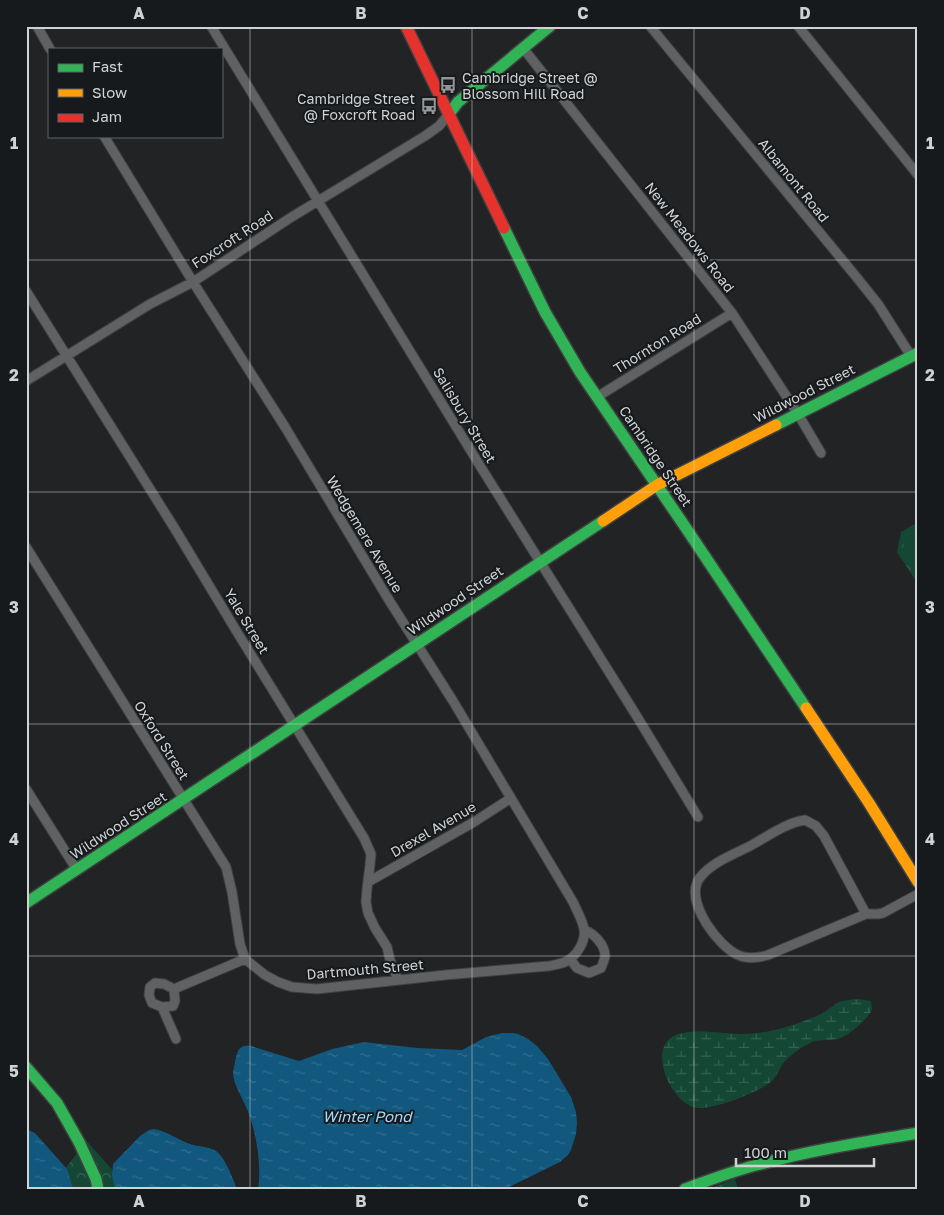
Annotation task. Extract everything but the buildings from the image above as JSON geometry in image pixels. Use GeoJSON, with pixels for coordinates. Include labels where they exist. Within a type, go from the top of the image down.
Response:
{"type":"FeatureCollection","features":[{"type":"Feature","properties":{"kind":"main road","name":"Cambridge Street"},"geometry":{"type":"LineString","coordinates":[[406,26],[545,312],[565,348],[869,803],[918,882]]}},
{"type":"Feature","properties":{"kind":"main road"},"geometry":{"type":"LineString","coordinates":[[449,114],[458,102],[550,26]]}},
{"type":"Feature","properties":{"kind":"main road","name":"Wildwood Street"},"geometry":{"type":"LineString","coordinates":[[26,903],[657,484],[914,355]]}},
{"type":"Feature","properties":{"kind":"main road"},"geometry":{"type":"LineString","coordinates":[[26,1067],[57,1102],[96,1178],[98,1189]]}},
{"type":"Feature","properties":{"kind":"main road"},"geometry":{"type":"LineString","coordinates":[[685,1189],[731,1172],[761,1164],[816,1151],[918,1133]]}},
{"type":"Feature","properties":{"kind":"street"},"geometry":{"type":"LineString","coordinates":[[37,26],[49,48]]}},
{"type":"Feature","properties":{"kind":"street","name":"Salisbury Street"},"geometry":{"type":"LineString","coordinates":[[211,26],[698,817]]}},
{"type":"Feature","properties":{"kind":"street","name":"Albamont Road"},"geometry":{"type":"LineString","coordinates":[[650,26],[863,285],[914,355]]}},
{"type":"Feature","properties":{"kind":"street"},"geometry":{"type":"LineString","coordinates":[[798,26],[918,175]]}},
{"type":"Feature","properties":{"kind":"street","name":"New Meadows Road"},"geometry":{"type":"LineString","coordinates":[[523,48],[732,312],[798,414],[821,454]]}},
{"type":"Feature","properties":{"kind":"street","name":"Foxcroft Road"},"geometry":{"type":"LineString","coordinates":[[26,381],[150,304],[193,282],[318,200],[424,136],[439,126],[449,114]]}},
{"type":"Feature","properties":{"kind":"street","name":"Wedgemere Avenue"},"geometry":{"type":"LineString","coordinates":[[105,138],[193,282],[280,419],[386,597],[453,701],[573,902],[584,930]]}},
{"type":"Feature","properties":{"kind":"street","name":"Yale Street"},"geometry":{"type":"LineString","coordinates":[[26,291],[175,529],[364,838],[370,854],[366,902],[368,913],[387,947],[398,980]]}},
{"type":"Feature","properties":{"kind":"street","name":"Thornton Road"},"geometry":{"type":"LineString","coordinates":[[597,397],[732,312]]}},
{"type":"Feature","properties":{"kind":"street","name":"Oxford Street"},"geometry":{"type":"LineString","coordinates":[[26,547],[226,867],[240,944],[245,959]]}},
{"type":"Feature","properties":{"kind":"street"},"geometry":{"type":"LineString","coordinates":[[26,789],[77,870]]}},
{"type":"Feature","properties":{"kind":"street","name":"Drexel Avenue"},"geometry":{"type":"LineString","coordinates":[[368,882],[474,822],[511,798]]}},
{"type":"Feature","properties":{"kind":"street"},"geometry":{"type":"LineString","coordinates":[[866,914],[824,836],[816,826],[805,820],[790,824],[722,860],[699,878],[695,889],[696,900],[701,912],[714,934],[727,948],[745,957],[768,955],[866,914],[883,913],[918,894]]}},
{"type":"Feature","properties":{"kind":"street"},"geometry":{"type":"LineString","coordinates":[[584,930],[591,932],[601,944],[605,956],[601,968],[589,974],[577,968],[574,955],[584,939],[584,930]]}},
{"type":"Feature","properties":{"kind":"street","name":"Dartmouth Street"},"geometry":{"type":"LineString","coordinates":[[245,959],[265,975],[292,988],[317,989],[549,966],[563,963],[574,955]]}},
{"type":"Feature","properties":{"kind":"street"},"geometry":{"type":"LineString","coordinates":[[174,989],[175,1001],[173,1006],[162,1007],[152,1003],[149,996],[150,987],[155,983],[164,984],[174,989],[245,959]]}},
{"type":"Feature","properties":{"kind":"street"},"geometry":{"type":"LineString","coordinates":[[162,1007],[176,1039]]}},
{"type":"Feature","properties":{"kind":"green space"},"geometry":{"type":"Polygon","coordinates":[[[918,522],[918,584],[897,552],[901,532],[918,522]]]}},
{"type":"Feature","properties":{"kind":"green space"},"geometry":{"type":"Polygon","coordinates":[[[918,533],[918,576],[903,551],[904,543],[918,533]]]}},
{"type":"Feature","properties":{"kind":"green space"},"geometry":{"type":"Polygon","coordinates":[[[858,999],[871,1001],[872,1009],[858,1027],[838,1039],[815,1041],[800,1049],[785,1061],[772,1081],[748,1095],[715,1106],[698,1108],[680,1099],[667,1078],[662,1054],[665,1044],[672,1037],[699,1031],[747,1034],[770,1031],[794,1025],[826,1011],[839,1002],[858,999]]]}},
{"type":"Feature","properties":{"kind":"green space"},"geometry":{"type":"Polygon","coordinates":[[[77,1130],[115,1173],[118,1189],[63,1189],[64,1170],[78,1152],[77,1130]]]}},
{"type":"Feature","properties":{"kind":"green space"},"geometry":{"type":"Polygon","coordinates":[[[735,1179],[738,1189],[709,1189],[735,1179]]]}},
{"type":"Feature","properties":{"kind":"water","name":"Winter Pond"},"geometry":{"type":"Polygon","coordinates":[[[502,1033],[518,1034],[537,1046],[548,1059],[571,1097],[576,1112],[576,1134],[571,1150],[560,1162],[505,1189],[258,1189],[259,1159],[255,1138],[250,1118],[233,1077],[237,1055],[241,1047],[251,1046],[299,1061],[332,1049],[364,1042],[417,1048],[462,1050],[486,1037],[502,1033]]]}},
{"type":"Feature","properties":{"kind":"water"},"geometry":{"type":"Polygon","coordinates":[[[26,1129],[35,1133],[67,1169],[73,1189],[26,1189],[26,1129]]]}},
{"type":"Feature","properties":{"kind":"water"},"geometry":{"type":"Polygon","coordinates":[[[154,1129],[190,1144],[216,1151],[226,1163],[237,1189],[115,1189],[112,1175],[113,1164],[140,1136],[154,1129]]]}},
{"type":"Feature","properties":{"kind":"traffic: fast"},"geometry":{"type":"LineString","coordinates":[[449,114],[458,102],[550,26]]}},
{"type":"Feature","properties":{"kind":"traffic: fast"},"geometry":{"type":"LineString","coordinates":[[504,228],[545,312],[580,372],[806,708]]}},
{"type":"Feature","properties":{"kind":"traffic: fast"},"geometry":{"type":"LineString","coordinates":[[776,425],[918,353]]}},
{"type":"Feature","properties":{"kind":"traffic: fast"},"geometry":{"type":"LineString","coordinates":[[26,903],[603,521]]}},
{"type":"Feature","properties":{"kind":"traffic: fast"},"geometry":{"type":"LineString","coordinates":[[26,1067],[57,1103],[79,1142],[96,1179],[98,1189]]}},
{"type":"Feature","properties":{"kind":"traffic: fast"},"geometry":{"type":"LineString","coordinates":[[685,1189],[732,1172],[780,1159],[918,1133]]}},
{"type":"Feature","properties":{"kind":"traffic: slow"},"geometry":{"type":"LineString","coordinates":[[603,521],[657,485],[776,425]]}},
{"type":"Feature","properties":{"kind":"traffic: slow"},"geometry":{"type":"LineString","coordinates":[[806,708],[869,803],[918,882]]}},
{"type":"Feature","properties":{"kind":"traffic: jam"},"geometry":{"type":"LineString","coordinates":[[406,26],[504,228]]}},
{"type":"Feature","properties":{"kind":"place","name":"Cambridge Street @ Blossom Hill Road"},"geometry":{"type":"Point","coordinates":[448,85]}},
{"type":"Feature","properties":{"kind":"place","name":"Cambridge Street @ Foxcroft Road"},"geometry":{"type":"Point","coordinates":[429,106]}}]}
